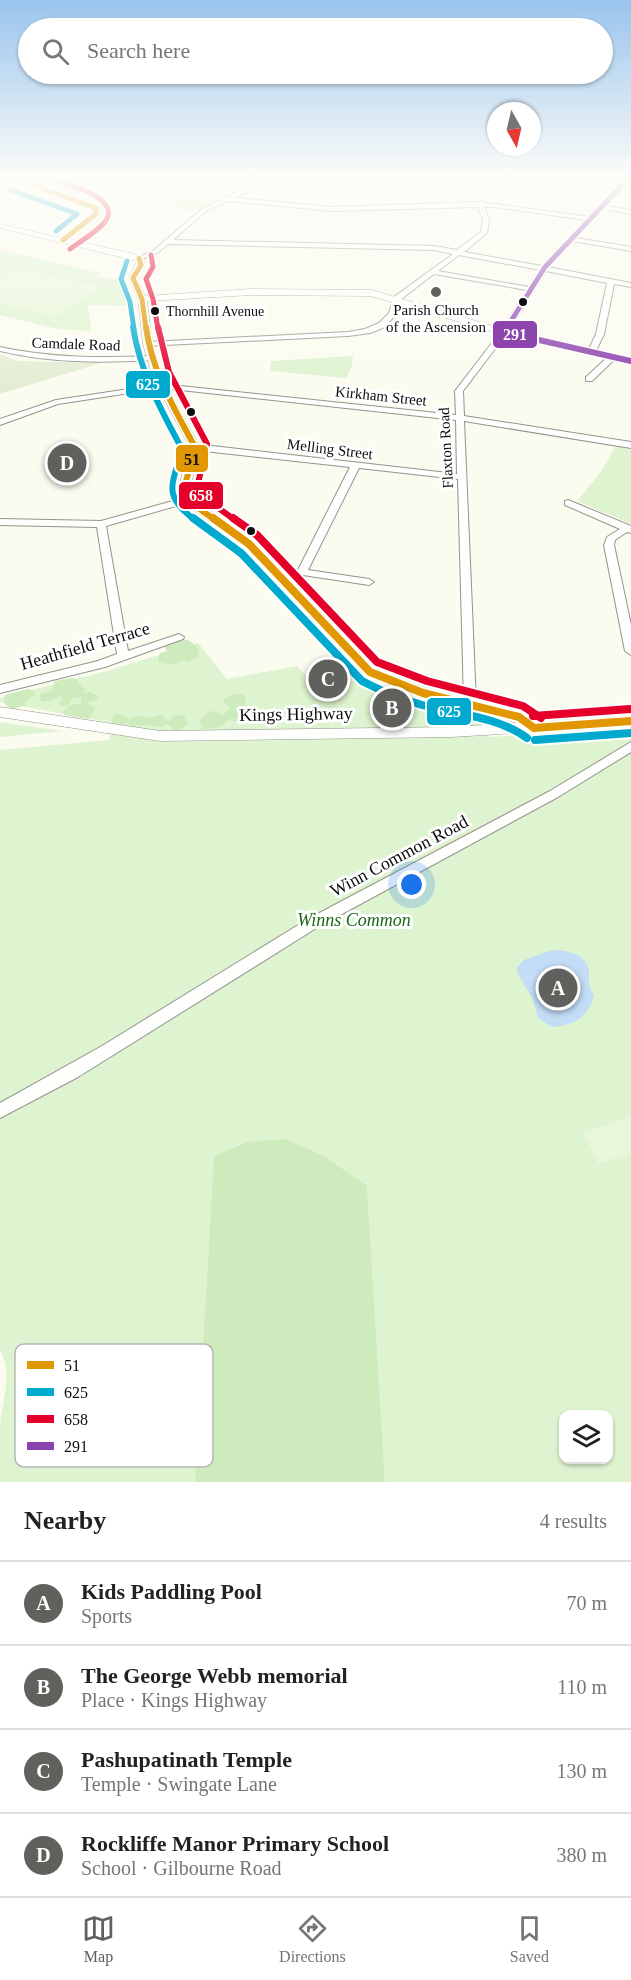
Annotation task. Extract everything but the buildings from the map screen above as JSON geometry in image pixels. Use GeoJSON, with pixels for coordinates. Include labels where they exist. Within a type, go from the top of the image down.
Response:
{"type":"FeatureCollection","features":[{"type":"Feature","properties":{"kind":"street"},"geometry":{"type":"LineString","coordinates":[[97,248],[139,258],[160,248]]}},
{"type":"Feature","properties":{"kind":"street"},"geometry":{"type":"LineString","coordinates":[[434,248],[631,285]]}},
{"type":"Feature","properties":{"kind":"street"},"geometry":{"type":"LineString","coordinates":[[148,344],[358,333],[382,325],[392,314],[398,299],[464,248]]}},
{"type":"Feature","properties":{"kind":"street","name":"Flaxton Road"},"geometry":{"type":"LineString","coordinates":[[470,703],[459,391],[504,332],[544,269],[563,248]]}},
{"type":"Feature","properties":{"kind":"street"},"geometry":{"type":"LineString","coordinates":[[139,258],[141,265],[133,278],[142,299],[152,358],[162,386],[195,447],[183,493],[187,500],[249,544],[370,672],[393,683],[519,717],[534,728]]}},
{"type":"Feature","properties":{"kind":"street"},"geometry":{"type":"LineString","coordinates":[[434,273],[531,289]]}},
{"type":"Feature","properties":{"kind":"street"},"geometry":{"type":"LineString","coordinates":[[592,351],[600,334],[611,282]]}},
{"type":"Feature","properties":{"kind":"street"},"geometry":{"type":"LineString","coordinates":[[142,299],[251,292],[365,292],[398,299],[504,332],[631,361]]}},
{"type":"Feature","properties":{"kind":"street","name":"Camdale Road"},"geometry":{"type":"LineString","coordinates":[[0,349],[22,355],[53,359],[152,358]]}},
{"type":"Feature","properties":{"kind":"street"},"geometry":{"type":"LineString","coordinates":[[589,380],[614,356]]}},
{"type":"Feature","properties":{"kind":"street","name":"Kirkham Street"},"geometry":{"type":"LineString","coordinates":[[0,422],[56,402],[162,386],[524,426],[631,446]]}},
{"type":"Feature","properties":{"kind":"street","name":"Melling Street"},"geometry":{"type":"LineString","coordinates":[[195,447],[462,477]]}},
{"type":"Feature","properties":{"kind":"street"},"geometry":{"type":"LineString","coordinates":[[302,572],[356,465]]}},
{"type":"Feature","properties":{"kind":"street"},"geometry":{"type":"LineString","coordinates":[[0,522],[101,524],[187,500]]}},
{"type":"Feature","properties":{"kind":"street"},"geometry":{"type":"LineString","coordinates":[[568,503],[629,529]]}},
{"type":"Feature","properties":{"kind":"street"},"geometry":{"type":"LineString","coordinates":[[101,524],[123,655]]}},
{"type":"Feature","properties":{"kind":"street"},"geometry":{"type":"LineString","coordinates":[[629,529],[610,539],[609,544],[631,651]]}},
{"type":"Feature","properties":{"kind":"street"},"geometry":{"type":"LineString","coordinates":[[283,580],[302,572],[369,582]]}},
{"type":"Feature","properties":{"kind":"street","name":"Heathfield Terrace"},"geometry":{"type":"LineString","coordinates":[[0,689],[101,664],[179,637]]}},
{"type":"Feature","properties":{"kind":"street","name":"Kings Highway"},"geometry":{"type":"LineString","coordinates":[[0,712],[160,736],[534,728],[631,721]]}},
{"type":"Feature","properties":{"kind":"street","name":"Winn Common Road"},"geometry":{"type":"LineString","coordinates":[[0,1111],[45,1089],[122,1044],[289,937],[555,794],[631,746]]}},
{"type":"Feature","properties":{"kind":"green space"},"geometry":{"type":"Polygon","coordinates":[[[0,250],[100,273],[96,277],[125,280],[136,306],[88,305],[91,331],[58,329],[0,315],[0,250]]]}},
{"type":"Feature","properties":{"kind":"green space"},"geometry":{"type":"Polygon","coordinates":[[[16,268],[102,288],[54,317],[0,303],[0,276],[16,268]]]}},
{"type":"Feature","properties":{"kind":"green space"},"geometry":{"type":"Polygon","coordinates":[[[0,354],[18,361],[101,363],[0,394],[0,354]]]}},
{"type":"Feature","properties":{"kind":"green space"},"geometry":{"type":"Polygon","coordinates":[[[353,356],[352,366],[346,378],[270,371],[271,361],[353,356]]]}},
{"type":"Feature","properties":{"kind":"green space"},"geometry":{"type":"Polygon","coordinates":[[[616,446],[631,450],[631,524],[577,501],[600,473],[616,446]]]}},
{"type":"Feature","properties":{"kind":"green space"},"geometry":{"type":"Polygon","coordinates":[[[178,639],[193,643],[199,651],[197,657],[188,662],[184,660],[171,665],[158,662],[160,653],[167,651],[164,647],[178,639]]]}},
{"type":"Feature","properties":{"kind":"green space","name":"Winns Common"},"geometry":{"type":"Polygon","coordinates":[[[198,643],[227,679],[297,666],[323,694],[361,677],[388,693],[476,712],[490,737],[631,728],[631,1482],[385,1482],[367,1187],[214,1156],[203,1344],[15,1344],[15,1467],[196,1467],[195,1482],[0,1482],[0,1425],[7,1378],[0,1351],[0,750],[109,740],[112,723],[0,702],[0,698],[107,671],[198,643]]]}},
{"type":"Feature","properties":{"kind":"green space"},"geometry":{"type":"Polygon","coordinates":[[[338,660],[352,660],[363,672],[341,676],[329,672],[330,665],[337,664],[338,660]]]}},
{"type":"Feature","properties":{"kind":"green space"},"geometry":{"type":"Polygon","coordinates":[[[72,678],[78,680],[78,684],[83,684],[81,687],[86,688],[83,693],[90,692],[98,696],[96,700],[87,703],[95,709],[88,719],[64,715],[63,712],[69,706],[81,703],[81,697],[72,698],[70,704],[63,706],[59,705],[61,696],[51,701],[41,701],[40,694],[52,691],[55,681],[72,678]]]}},
{"type":"Feature","properties":{"kind":"green space"},"geometry":{"type":"Polygon","coordinates":[[[28,689],[34,691],[35,695],[28,699],[25,705],[12,710],[4,703],[5,695],[28,689]]]}},
{"type":"Feature","properties":{"kind":"green space"},"geometry":{"type":"Polygon","coordinates":[[[243,694],[246,698],[245,704],[252,709],[253,715],[244,721],[228,720],[220,727],[203,729],[199,722],[208,712],[213,711],[224,715],[230,706],[223,700],[243,694]]]}},
{"type":"Feature","properties":{"kind":"green space"},"geometry":{"type":"Polygon","coordinates":[[[118,714],[126,716],[129,720],[141,715],[149,718],[161,715],[169,721],[173,716],[183,715],[188,723],[182,729],[175,730],[167,724],[162,727],[131,726],[128,723],[120,726],[113,724],[112,719],[118,714]]]}},
{"type":"Feature","properties":{"kind":"green space"},"geometry":{"type":"Polygon","coordinates":[[[0,722],[62,731],[0,737],[0,722]]]}},
{"type":"Feature","properties":{"kind":"green space"},"geometry":{"type":"Polygon","coordinates":[[[631,1116],[631,1152],[599,1164],[583,1133],[631,1116]]]}},
{"type":"Feature","properties":{"kind":"green space"},"geometry":{"type":"Polygon","coordinates":[[[285,1139],[322,1155],[367,1186],[385,1482],[195,1482],[196,1467],[213,1467],[213,1344],[203,1344],[214,1156],[248,1142],[285,1139]]]}},
{"type":"Feature","properties":{"kind":"water"},"geometry":{"type":"Polygon","coordinates":[[[553,950],[576,954],[584,961],[589,971],[589,986],[594,995],[589,1009],[579,1019],[567,1025],[552,1027],[538,1018],[533,1000],[517,972],[517,967],[524,960],[553,950]]]}},
{"type":"Feature","properties":{"kind":"transit line","name":"291"},"geometry":{"type":"LineString","coordinates":[[563,248],[545,267],[504,332],[631,361]]}},
{"type":"Feature","properties":{"kind":"transit line","name":"658"},"geometry":{"type":"LineString","coordinates":[[151,255],[153,267],[146,279],[153,299],[165,361],[174,383],[207,444],[196,492],[257,535],[377,662],[427,681],[523,706],[541,718]]}},
{"type":"Feature","properties":{"kind":"transit line","name":"51"},"geometry":{"type":"LineString","coordinates":[[139,258],[141,265],[133,278],[142,299],[148,344],[154,365],[162,386],[195,447],[183,493],[187,500],[249,544],[370,672],[423,693],[519,717],[534,728]]}},
{"type":"Feature","properties":{"kind":"transit line","name":"625"},"geometry":{"type":"LineString","coordinates":[[127,261],[121,279],[130,302],[136,346],[151,392],[182,449],[171,492],[177,507],[241,553],[362,681],[382,691],[420,704],[514,728],[527,738]]}},
{"type":"Feature","properties":{"kind":"transit line","name":"658"},"geometry":{"type":"LineString","coordinates":[[533,716],[630,709]]}},
{"type":"Feature","properties":{"kind":"transit line","name":"51"},"geometry":{"type":"LineString","coordinates":[[534,728],[631,721]]}},
{"type":"Feature","properties":{"kind":"transit line","name":"625"},"geometry":{"type":"LineString","coordinates":[[535,740],[631,733]]}},
{"type":"Feature","properties":{"kind":"place","name":"Parish Church of the Ascension"},"geometry":{"type":"Point","coordinates":[436,292]}},
{"type":"Feature","properties":{"kind":"place","name":"Thornhill Avenue"},"geometry":{"type":"Point","coordinates":[155,311]}},
{"type":"Feature","properties":{"kind":"place","name":"Rockliffe Manor Primary School"},"geometry":{"type":"Point","coordinates":[67,463]}},
{"type":"Feature","properties":{"kind":"place","name":"Pashupatinath Temple"},"geometry":{"type":"Point","coordinates":[328,679]}},
{"type":"Feature","properties":{"kind":"place","name":"The George Webb memorial"},"geometry":{"type":"Point","coordinates":[392,708]}},
{"type":"Feature","properties":{"kind":"place","name":"Kids Paddling Pool"},"geometry":{"type":"Point","coordinates":[558,988]}}]}
